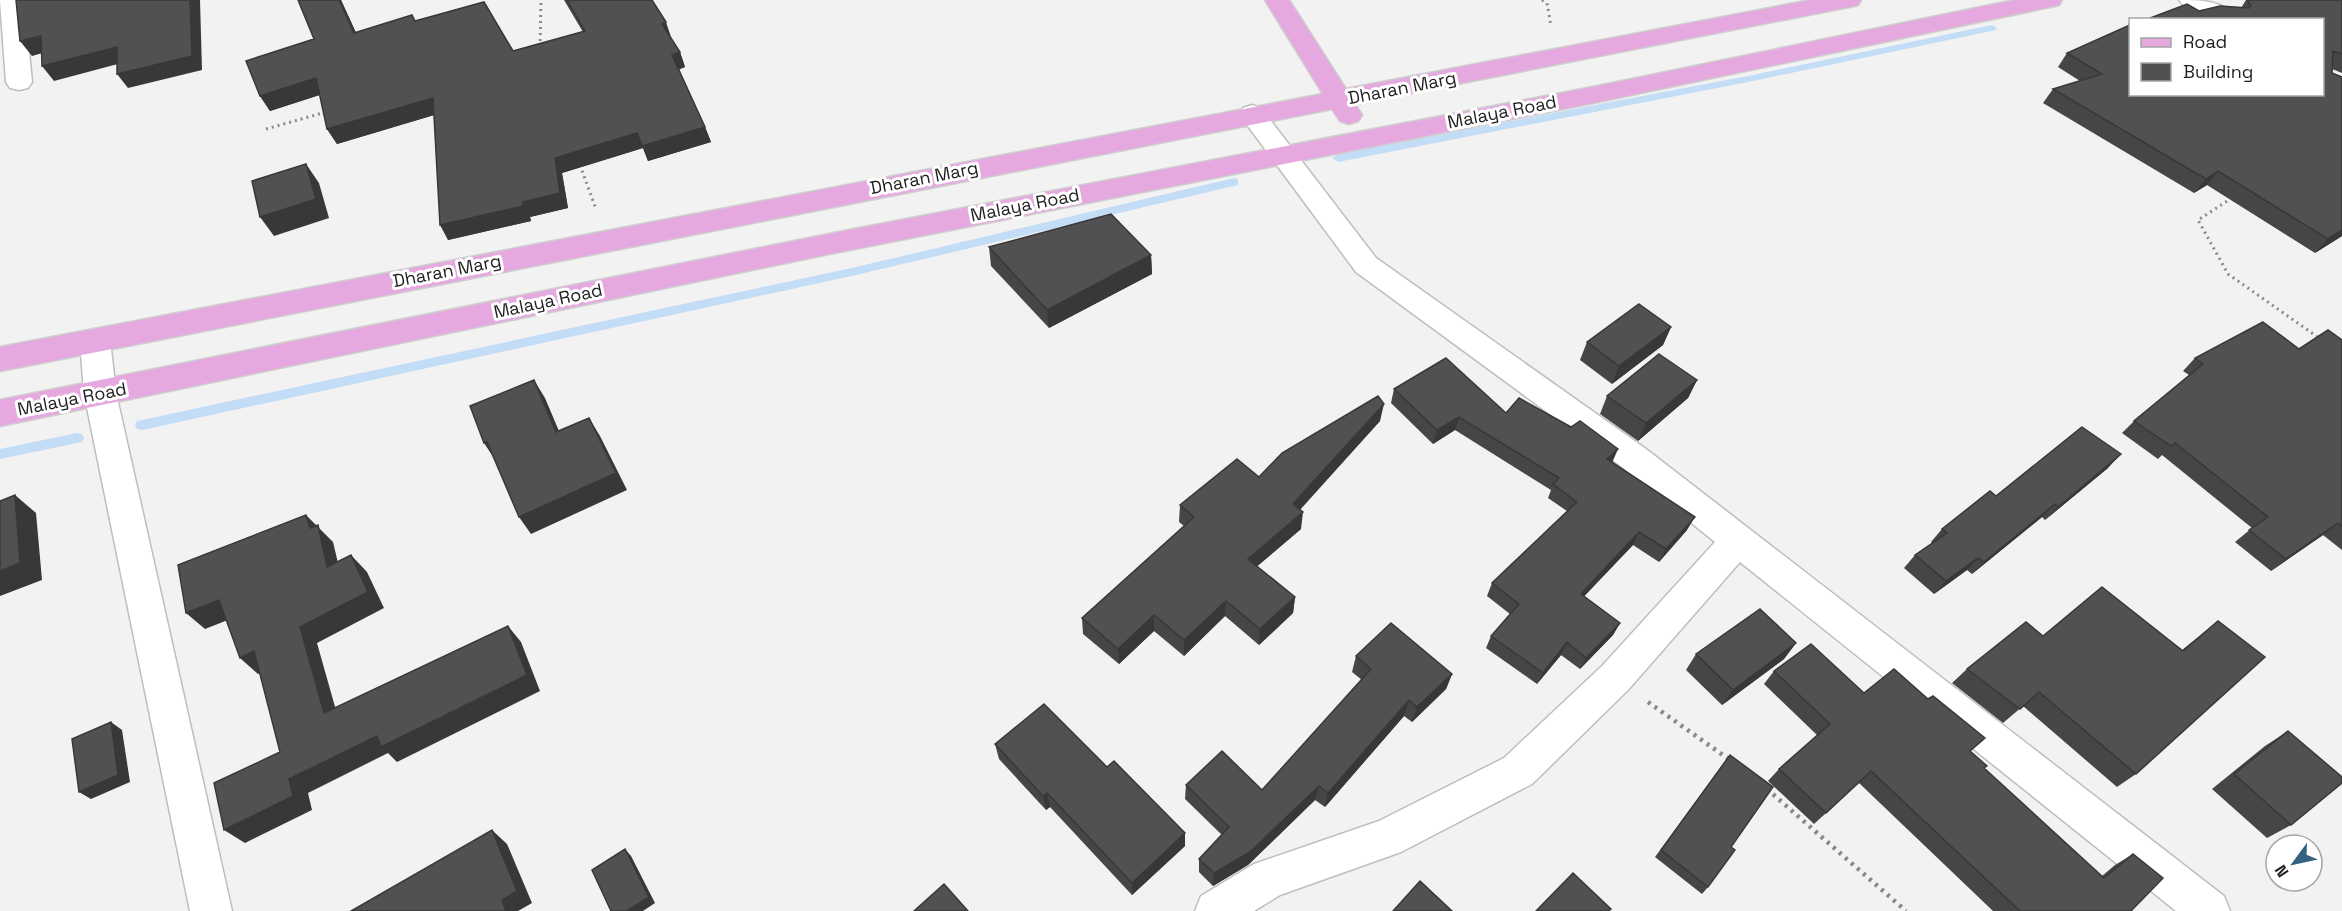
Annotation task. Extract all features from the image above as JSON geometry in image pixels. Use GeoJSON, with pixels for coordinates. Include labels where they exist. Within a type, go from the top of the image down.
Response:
{"type":"FeatureCollection","features":[{"type":"Feature","properties":{"kind":"main road"},"geometry":{"type":"LineString","coordinates":[[1277,0],[1338,100],[1367,139]]}},
{"type":"Feature","properties":{"kind":"main road","name":"Dharan Marg"},"geometry":{"type":"LineString","coordinates":[[0,359],[1252,114],[1338,100],[1849,0]]}},
{"type":"Feature","properties":{"kind":"main road","name":"Malaya Road"},"geometry":{"type":"LineString","coordinates":[[0,413],[1280,154],[1593,95],[2050,0]]}},
{"type":"Feature","properties":{"kind":"street"},"geometry":{"type":"LineString","coordinates":[[12,0],[19,82]]}},
{"type":"Feature","properties":{"kind":"street"},"geometry":{"type":"LineString","coordinates":[[2191,0],[2222,18]]}},
{"type":"Feature","properties":{"kind":"street"},"geometry":{"type":"LineString","coordinates":[[1252,114],[1366,265],[1634,458],[2209,911]]}},
{"type":"Feature","properties":{"kind":"street"},"geometry":{"type":"LineString","coordinates":[[95,340],[100,393],[193,836],[211,911]]}},
{"type":"Feature","properties":{"kind":"street"},"geometry":{"type":"LineString","coordinates":[[1216,911],[1269,878],[1387,838],[1518,771],[1615,678],[1738,540]]}},
{"type":"Feature","properties":{"kind":"path"},"geometry":{"type":"LineString","coordinates":[[540,51],[541,0]]}},
{"type":"Feature","properties":{"kind":"path"},"geometry":{"type":"LineString","coordinates":[[266,129],[335,109]]}},
{"type":"Feature","properties":{"kind":"path"},"geometry":{"type":"LineString","coordinates":[[579,162],[607,240]]}},
{"type":"Feature","properties":{"kind":"path"},"geometry":{"type":"LineString","coordinates":[[2234,197],[2198,220],[2228,274],[2325,343]]}},
{"type":"Feature","properties":{"kind":"path"},"geometry":{"type":"LineString","coordinates":[[1615,678],[1740,767]]}},
{"type":"Feature","properties":{"kind":"path"},"geometry":{"type":"LineString","coordinates":[[1758,782],[1906,911]]}},
{"type":"Feature","properties":{"kind":"building"},"geometry":{"type":"Polygon","coordinates":[[[16,0],[190,0],[192,56],[117,74],[117,47],[42,66],[41,36],[20,41],[16,0]]]}},
{"type":"Feature","properties":{"kind":"building"},"geometry":{"type":"Polygon","coordinates":[[[298,0],[339,0],[354,33],[412,15],[415,21],[484,2],[513,51],[585,31],[567,0],[652,0],[666,22],[662,24],[680,52],[672,55],[705,127],[642,146],[637,133],[555,158],[560,193],[523,202],[523,206],[440,225],[433,98],[327,129],[316,78],[260,96],[246,61],[314,39],[298,0]]]}},
{"type":"Feature","properties":{"kind":"building"},"geometry":{"type":"Polygon","coordinates":[[[2247,0],[2342,0],[2342,54],[2333,51],[2332,73],[2342,77],[2342,230],[2328,239],[2218,171],[2206,179],[2053,89],[2102,74],[2067,53],[2129,25],[2129,96],[2324,96],[2324,18],[2150,18],[2187,4],[2199,11],[2220,6],[2249,8],[2251,6],[2247,0]]]}},
{"type":"Feature","properties":{"kind":"building"},"geometry":{"type":"Polygon","coordinates":[[[306,164],[316,199],[260,217],[252,181],[306,164]]]}},
{"type":"Feature","properties":{"kind":"building"},"geometry":{"type":"Polygon","coordinates":[[[1111,214],[1151,255],[1047,310],[989,247],[1111,214]]]}},
{"type":"Feature","properties":{"kind":"building"},"geometry":{"type":"Polygon","coordinates":[[[1639,304],[1671,327],[1619,366],[1587,342],[1639,304]]]}},
{"type":"Feature","properties":{"kind":"building"},"geometry":{"type":"Polygon","coordinates":[[[2263,322],[2299,349],[2328,330],[2342,340],[2342,526],[2338,523],[2286,559],[2249,530],[2268,517],[2175,443],[2171,446],[2134,421],[2203,364],[2195,358],[2263,322]]]}},
{"type":"Feature","properties":{"kind":"building"},"geometry":{"type":"Polygon","coordinates":[[[1659,354],[1697,380],[1646,423],[1607,396],[1659,354]]]}},
{"type":"Feature","properties":{"kind":"building"},"geometry":{"type":"Polygon","coordinates":[[[1446,358],[1506,413],[1519,398],[1571,427],[1580,421],[1618,449],[1607,459],[1695,517],[1666,549],[1639,532],[1581,594],[1620,623],[1586,658],[1567,642],[1543,673],[1491,636],[1519,604],[1492,583],[1577,502],[1553,484],[1559,478],[1459,417],[1437,430],[1394,389],[1446,358]]]}},
{"type":"Feature","properties":{"kind":"building"},"geometry":{"type":"Polygon","coordinates":[[[534,380],[556,432],[589,418],[616,473],[519,517],[487,442],[484,443],[470,406],[534,380]]]}},
{"type":"Feature","properties":{"kind":"building"},"geometry":{"type":"Polygon","coordinates":[[[1378,396],[1384,404],[1293,504],[1303,512],[1248,559],[1295,597],[1260,629],[1226,601],[1184,640],[1154,615],[1118,649],[1082,618],[1194,517],[1180,505],[1237,459],[1259,477],[1282,453],[1378,396]]]}},
{"type":"Feature","properties":{"kind":"building"},"geometry":{"type":"Polygon","coordinates":[[[2082,427],[2121,454],[2058,507],[2055,504],[1984,562],[1978,558],[1946,581],[1915,555],[1947,533],[1942,529],[1990,491],[1996,496],[2082,427]]]}},
{"type":"Feature","properties":{"kind":"building"},"geometry":{"type":"Polygon","coordinates":[[[15,495],[20,563],[0,571],[0,501],[15,495]]]}},
{"type":"Feature","properties":{"kind":"building"},"geometry":{"type":"Polygon","coordinates":[[[306,515],[310,528],[318,525],[327,567],[351,555],[368,592],[300,627],[324,713],[508,626],[527,675],[381,747],[377,736],[289,779],[293,796],[224,830],[214,783],[280,752],[254,651],[240,658],[219,600],[186,613],[178,565],[306,515]]]}},
{"type":"Feature","properties":{"kind":"building"},"geometry":{"type":"Polygon","coordinates":[[[2102,587],[2183,651],[2218,621],[2265,657],[2136,774],[2039,692],[2020,709],[1967,669],[2026,622],[2043,636],[2102,587]]]}},
{"type":"Feature","properties":{"kind":"building"},"geometry":{"type":"Polygon","coordinates":[[[1760,609],[1796,643],[1733,690],[1696,654],[1760,609]]]}},
{"type":"Feature","properties":{"kind":"building"},"geometry":{"type":"Polygon","coordinates":[[[1391,623],[1452,674],[1417,707],[1409,700],[1328,793],[1319,786],[1250,852],[1214,873],[1199,859],[1229,827],[1186,785],[1222,751],[1262,790],[1371,669],[1356,656],[1391,623]]]}},
{"type":"Feature","properties":{"kind":"building"},"geometry":{"type":"Polygon","coordinates":[[[1811,644],[1864,693],[1894,669],[1928,699],[1933,696],[1985,738],[1970,751],[1987,766],[1984,768],[2104,878],[2133,854],[2163,878],[2131,911],[2020,911],[1871,771],[1826,813],[1779,769],[1830,724],[1774,671],[1811,644]]]}},
{"type":"Feature","properties":{"kind":"building"},"geometry":{"type":"Polygon","coordinates":[[[1044,704],[1107,767],[1114,761],[1185,833],[1132,883],[1047,793],[1043,796],[995,744],[1044,704]]]}},
{"type":"Feature","properties":{"kind":"building"},"geometry":{"type":"Polygon","coordinates":[[[111,722],[118,775],[79,792],[72,739],[111,722]]]}},
{"type":"Feature","properties":{"kind":"building"},"geometry":{"type":"Polygon","coordinates":[[[2288,731],[2342,777],[2342,783],[2291,825],[2234,774],[2288,731]]]}},
{"type":"Feature","properties":{"kind":"building"},"geometry":{"type":"Polygon","coordinates":[[[1730,755],[1773,787],[1731,847],[1735,850],[1708,887],[1661,850],[1730,755]]]}},
{"type":"Feature","properties":{"kind":"building"},"geometry":{"type":"Polygon","coordinates":[[[492,830],[517,891],[502,900],[506,911],[351,911],[492,830]]]}},
{"type":"Feature","properties":{"kind":"building"},"geometry":{"type":"Polygon","coordinates":[[[625,849],[649,897],[627,911],[611,911],[592,870],[625,849]]]}},
{"type":"Feature","properties":{"kind":"building"},"geometry":{"type":"Polygon","coordinates":[[[1573,873],[1611,909],[1609,911],[1536,911],[1573,873]]]}},
{"type":"Feature","properties":{"kind":"building"},"geometry":{"type":"Polygon","coordinates":[[[1420,881],[1452,911],[1393,911],[1420,881]]]}},
{"type":"Feature","properties":{"kind":"building"},"geometry":{"type":"Polygon","coordinates":[[[944,884],[968,911],[914,911],[944,884]]]}},
{"type":"Feature","properties":{"kind":"waterway"},"geometry":{"type":"LineString","coordinates":[[1338,158],[1753,78],[1992,28]]}},
{"type":"Feature","properties":{"kind":"waterway"},"geometry":{"type":"LineString","coordinates":[[142,425],[856,271],[1234,182]]}},
{"type":"Feature","properties":{"kind":"waterway"},"geometry":{"type":"LineString","coordinates":[[0,454],[77,438]]}}]}
